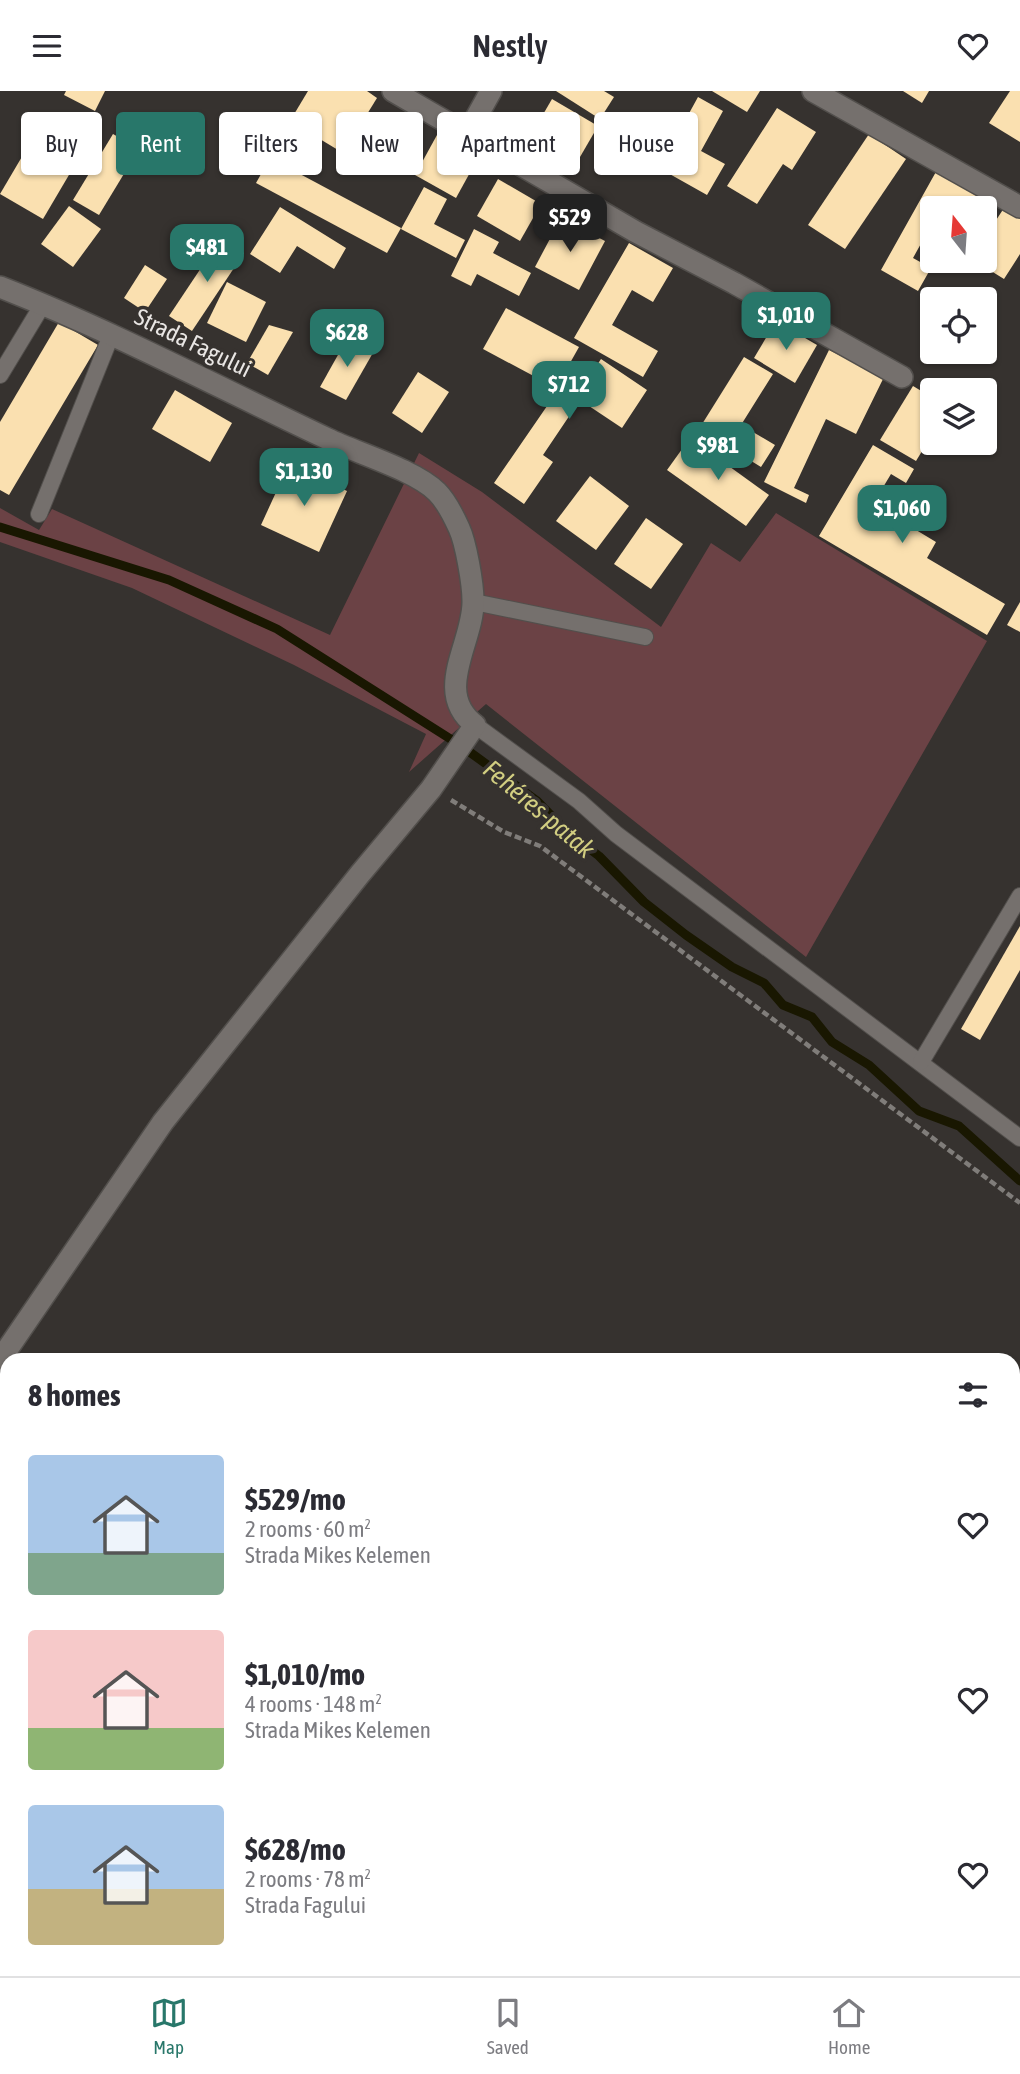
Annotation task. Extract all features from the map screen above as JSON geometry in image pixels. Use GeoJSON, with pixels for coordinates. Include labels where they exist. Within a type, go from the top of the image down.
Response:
{"type":"FeatureCollection","features":[{"type":"Feature","properties":{"kind":"street"},"geometry":{"type":"LineString","coordinates":[[393,91],[437,117]]}},
{"type":"Feature","properties":{"kind":"street"},"geometry":{"type":"LineString","coordinates":[[479,112],[491,91]]}},
{"type":"Feature","properties":{"kind":"street"},"geometry":{"type":"LineString","coordinates":[[813,91],[1020,207]]}},
{"type":"Feature","properties":{"kind":"street"},"geometry":{"type":"LineString","coordinates":[[538,175],[636,232],[734,283],[902,377]]}},
{"type":"Feature","properties":{"kind":"street","name":"Strada Fagului"},"geometry":{"type":"LineString","coordinates":[[0,287],[112,333],[328,439],[422,481],[438,493],[461,531],[467,550],[474,602],[456,681],[460,710],[473,727]]}},
{"type":"Feature","properties":{"kind":"street"},"geometry":{"type":"LineString","coordinates":[[5,1353],[163,1122],[431,789],[473,727]]}},
{"type":"Feature","properties":{"kind":"lane"},"geometry":{"type":"LineString","coordinates":[[0,375],[43,304]]}},
{"type":"Feature","properties":{"kind":"lane"},"geometry":{"type":"LineString","coordinates":[[39,514],[112,333]]}},
{"type":"Feature","properties":{"kind":"lane"},"geometry":{"type":"LineString","coordinates":[[474,602],[645,637]]}},
{"type":"Feature","properties":{"kind":"lane"},"geometry":{"type":"LineString","coordinates":[[473,727],[1020,1138]]}},
{"type":"Feature","properties":{"kind":"lane"},"geometry":{"type":"LineString","coordinates":[[921,1062],[1020,896]]}},
{"type":"Feature","properties":{"kind":"path"},"geometry":{"type":"LineString","coordinates":[[431,789],[504,832],[540,846],[1020,1203]]}},
{"type":"Feature","properties":{"kind":"shaded area"},"geometry":{"type":"Polygon","coordinates":[[[419,453],[482,492],[661,627],[711,543],[740,562],[776,513],[987,641],[806,957],[486,704],[409,772],[426,734],[294,665],[132,588],[0,542],[0,508],[39,530],[52,509],[330,635],[419,453]]]}},
{"type":"Feature","properties":{"kind":"building"},"geometry":{"type":"Polygon","coordinates":[[[66,91],[105,91],[95,111],[64,95],[66,91]]]}},
{"type":"Feature","properties":{"kind":"building"},"geometry":{"type":"Polygon","coordinates":[[[308,91],[367,91],[377,98],[368,112],[336,112],[336,149],[322,140],[322,112],[295,112],[308,91]]]}},
{"type":"Feature","properties":{"kind":"building"},"geometry":{"type":"Polygon","coordinates":[[[556,91],[604,91],[614,97],[604,112],[594,112],[594,115],[556,91]]]}},
{"type":"Feature","properties":{"kind":"building"},"geometry":{"type":"Polygon","coordinates":[[[712,91],[760,91],[747,112],[712,91]]]}},
{"type":"Feature","properties":{"kind":"building"},"geometry":{"type":"Polygon","coordinates":[[[903,91],[929,91],[922,103],[903,91]]]}},
{"type":"Feature","properties":{"kind":"building"},"geometry":{"type":"Polygon","coordinates":[[[1010,91],[1020,91],[1020,142],[989,123],[1010,91]]]}},
{"type":"Feature","properties":{"kind":"building"},"geometry":{"type":"Polygon","coordinates":[[[698,97],[723,111],[701,151],[725,164],[707,195],[671,175],[698,175],[698,112],[690,112],[698,97]]]}},
{"type":"Feature","properties":{"kind":"building"},"geometry":{"type":"Polygon","coordinates":[[[552,99],[574,112],[544,112],[552,99]]]}},
{"type":"Feature","properties":{"kind":"building"},"geometry":{"type":"Polygon","coordinates":[[[777,108],[816,132],[792,170],[783,164],[757,204],[727,186],[777,108]]]}},
{"type":"Feature","properties":{"kind":"building"},"geometry":{"type":"Polygon","coordinates":[[[580,115],[594,124],[594,133],[580,157],[580,115]]]}},
{"type":"Feature","properties":{"kind":"building"},"geometry":{"type":"Polygon","coordinates":[[[113,134],[116,136],[116,175],[123,175],[99,215],[73,200],[88,175],[102,175],[102,152],[113,134]]]}},
{"type":"Feature","properties":{"kind":"building"},"geometry":{"type":"Polygon","coordinates":[[[869,134],[906,159],[845,249],[808,225],[869,134]]]}},
{"type":"Feature","properties":{"kind":"building"},"geometry":{"type":"Polygon","coordinates":[[[437,135],[437,175],[469,175],[456,198],[415,175],[423,175],[423,160],[437,135]]]}},
{"type":"Feature","properties":{"kind":"building"},"geometry":{"type":"Polygon","coordinates":[[[21,158],[21,175],[69,175],[43,219],[0,194],[21,158]]]}},
{"type":"Feature","properties":{"kind":"building"},"geometry":{"type":"Polygon","coordinates":[[[937,170],[979,192],[977,196],[922,196],[937,170]]]}},
{"type":"Feature","properties":{"kind":"building"},"geometry":{"type":"Polygon","coordinates":[[[260,175],[302,175],[401,228],[387,253],[256,183],[260,175]]]}},
{"type":"Feature","properties":{"kind":"building"},"geometry":{"type":"Polygon","coordinates":[[[498,179],[541,204],[520,241],[477,216],[498,179]]]}},
{"type":"Feature","properties":{"kind":"building"},"geometry":{"type":"Polygon","coordinates":[[[424,187],[447,199],[434,224],[465,240],[456,258],[401,229],[424,187]]]}},
{"type":"Feature","properties":{"kind":"building"},"geometry":{"type":"Polygon","coordinates":[[[920,200],[920,245],[913,258],[920,262],[920,273],[928,273],[918,291],[881,270],[920,200]]]}},
{"type":"Feature","properties":{"kind":"building"},"geometry":{"type":"Polygon","coordinates":[[[69,206],[101,229],[73,267],[41,244],[69,206]]]}},
{"type":"Feature","properties":{"kind":"building"},"geometry":{"type":"Polygon","coordinates":[[[280,207],[346,248],[334,269],[297,246],[280,273],[250,254],[280,207]]]}},
{"type":"Feature","properties":{"kind":"building"},"geometry":{"type":"Polygon","coordinates":[[[1004,208],[1020,218],[1020,254],[1004,279],[994,273],[998,273],[998,217],[1004,208]]]}},
{"type":"Feature","properties":{"kind":"building"},"geometry":{"type":"Polygon","coordinates":[[[561,218],[605,241],[579,290],[535,267],[561,218]]]}},
{"type":"Feature","properties":{"kind":"building"},"geometry":{"type":"Polygon","coordinates":[[[474,229],[499,242],[493,253],[531,273],[519,296],[477,274],[471,286],[451,276],[474,229]]]}},
{"type":"Feature","properties":{"kind":"building"},"geometry":{"type":"Polygon","coordinates":[[[221,238],[244,253],[192,331],[169,316],[221,238]]]}},
{"type":"Feature","properties":{"kind":"building"},"geometry":{"type":"Polygon","coordinates":[[[629,243],[673,268],[653,302],[632,290],[612,325],[658,351],[643,377],[574,338],[629,243]]]}},
{"type":"Feature","properties":{"kind":"building"},"geometry":{"type":"Polygon","coordinates":[[[145,265],[167,279],[145,312],[124,298],[145,265]]]}},
{"type":"Feature","properties":{"kind":"building"},"geometry":{"type":"Polygon","coordinates":[[[227,282],[266,302],[246,342],[207,323],[227,282]]]}},
{"type":"Feature","properties":{"kind":"building"},"geometry":{"type":"Polygon","coordinates":[[[506,308],[579,347],[556,388],[483,349],[506,308]]]}},
{"type":"Feature","properties":{"kind":"building"},"geometry":{"type":"Polygon","coordinates":[[[776,321],[817,345],[795,383],[754,358],[776,321]]]}},
{"type":"Feature","properties":{"kind":"building"},"geometry":{"type":"Polygon","coordinates":[[[59,322],[98,345],[9,495],[0,490],[0,422],[59,322]]]}},
{"type":"Feature","properties":{"kind":"building"},"geometry":{"type":"Polygon","coordinates":[[[269,325],[293,332],[268,375],[247,363],[269,325]]]}},
{"type":"Feature","properties":{"kind":"building"},"geometry":{"type":"Polygon","coordinates":[[[348,337],[374,351],[346,400],[320,387],[348,337]]]}},
{"type":"Feature","properties":{"kind":"building"},"geometry":{"type":"Polygon","coordinates":[[[829,350],[884,377],[856,434],[826,419],[794,488],[809,495],[806,503],[764,482],[829,350]]]}},
{"type":"Feature","properties":{"kind":"building"},"geometry":{"type":"Polygon","coordinates":[[[744,357],[773,374],[741,425],[775,445],[761,467],[699,429],[744,357]]]}},
{"type":"Feature","properties":{"kind":"building"},"geometry":{"type":"Polygon","coordinates":[[[601,359],[647,390],[622,428],[580,400],[543,455],[553,462],[524,504],[494,483],[578,361],[593,371],[601,359]]]}},
{"type":"Feature","properties":{"kind":"building"},"geometry":{"type":"Polygon","coordinates":[[[418,372],[449,392],[422,433],[392,413],[418,372]]]}},
{"type":"Feature","properties":{"kind":"building"},"geometry":{"type":"Polygon","coordinates":[[[913,386],[920,390],[920,454],[916,461],[880,440],[913,386]]]}},
{"type":"Feature","properties":{"kind":"building"},"geometry":{"type":"Polygon","coordinates":[[[175,390],[232,423],[210,462],[152,429],[175,390]]]}},
{"type":"Feature","properties":{"kind":"building"},"geometry":{"type":"Polygon","coordinates":[[[690,438],[769,495],[746,526],[667,470],[690,438]]]}},
{"type":"Feature","properties":{"kind":"building"},"geometry":{"type":"Polygon","coordinates":[[[873,445],[914,469],[906,483],[891,474],[873,504],[936,542],[927,558],[1005,604],[987,635],[819,536],[873,445]]]}},
{"type":"Feature","properties":{"kind":"building"},"geometry":{"type":"Polygon","coordinates":[[[289,464],[347,491],[319,552],[261,525],[289,464]]]}},
{"type":"Feature","properties":{"kind":"building"},"geometry":{"type":"Polygon","coordinates":[[[590,476],[629,506],[596,550],[556,521],[590,476]]]}},
{"type":"Feature","properties":{"kind":"building"},"geometry":{"type":"Polygon","coordinates":[[[646,518],[683,544],[651,589],[614,564],[646,518]]]}},
{"type":"Feature","properties":{"kind":"building"},"geometry":{"type":"Polygon","coordinates":[[[1020,602],[1020,632],[1007,625],[1020,602]]]}},
{"type":"Feature","properties":{"kind":"building"},"geometry":{"type":"Polygon","coordinates":[[[1020,926],[1020,970],[980,1040],[961,1029],[1020,926]]]}},
{"type":"Feature","properties":{"kind":"waterway","name":"Fehéres-patak"},"geometry":{"type":"LineString","coordinates":[[0,527],[169,580],[277,629],[460,745],[537,801],[566,831],[599,856],[644,902],[686,935],[732,967],[764,983],[783,1005],[812,1017],[832,1042],[869,1065],[919,1111],[959,1126],[1020,1181]]}}]}
